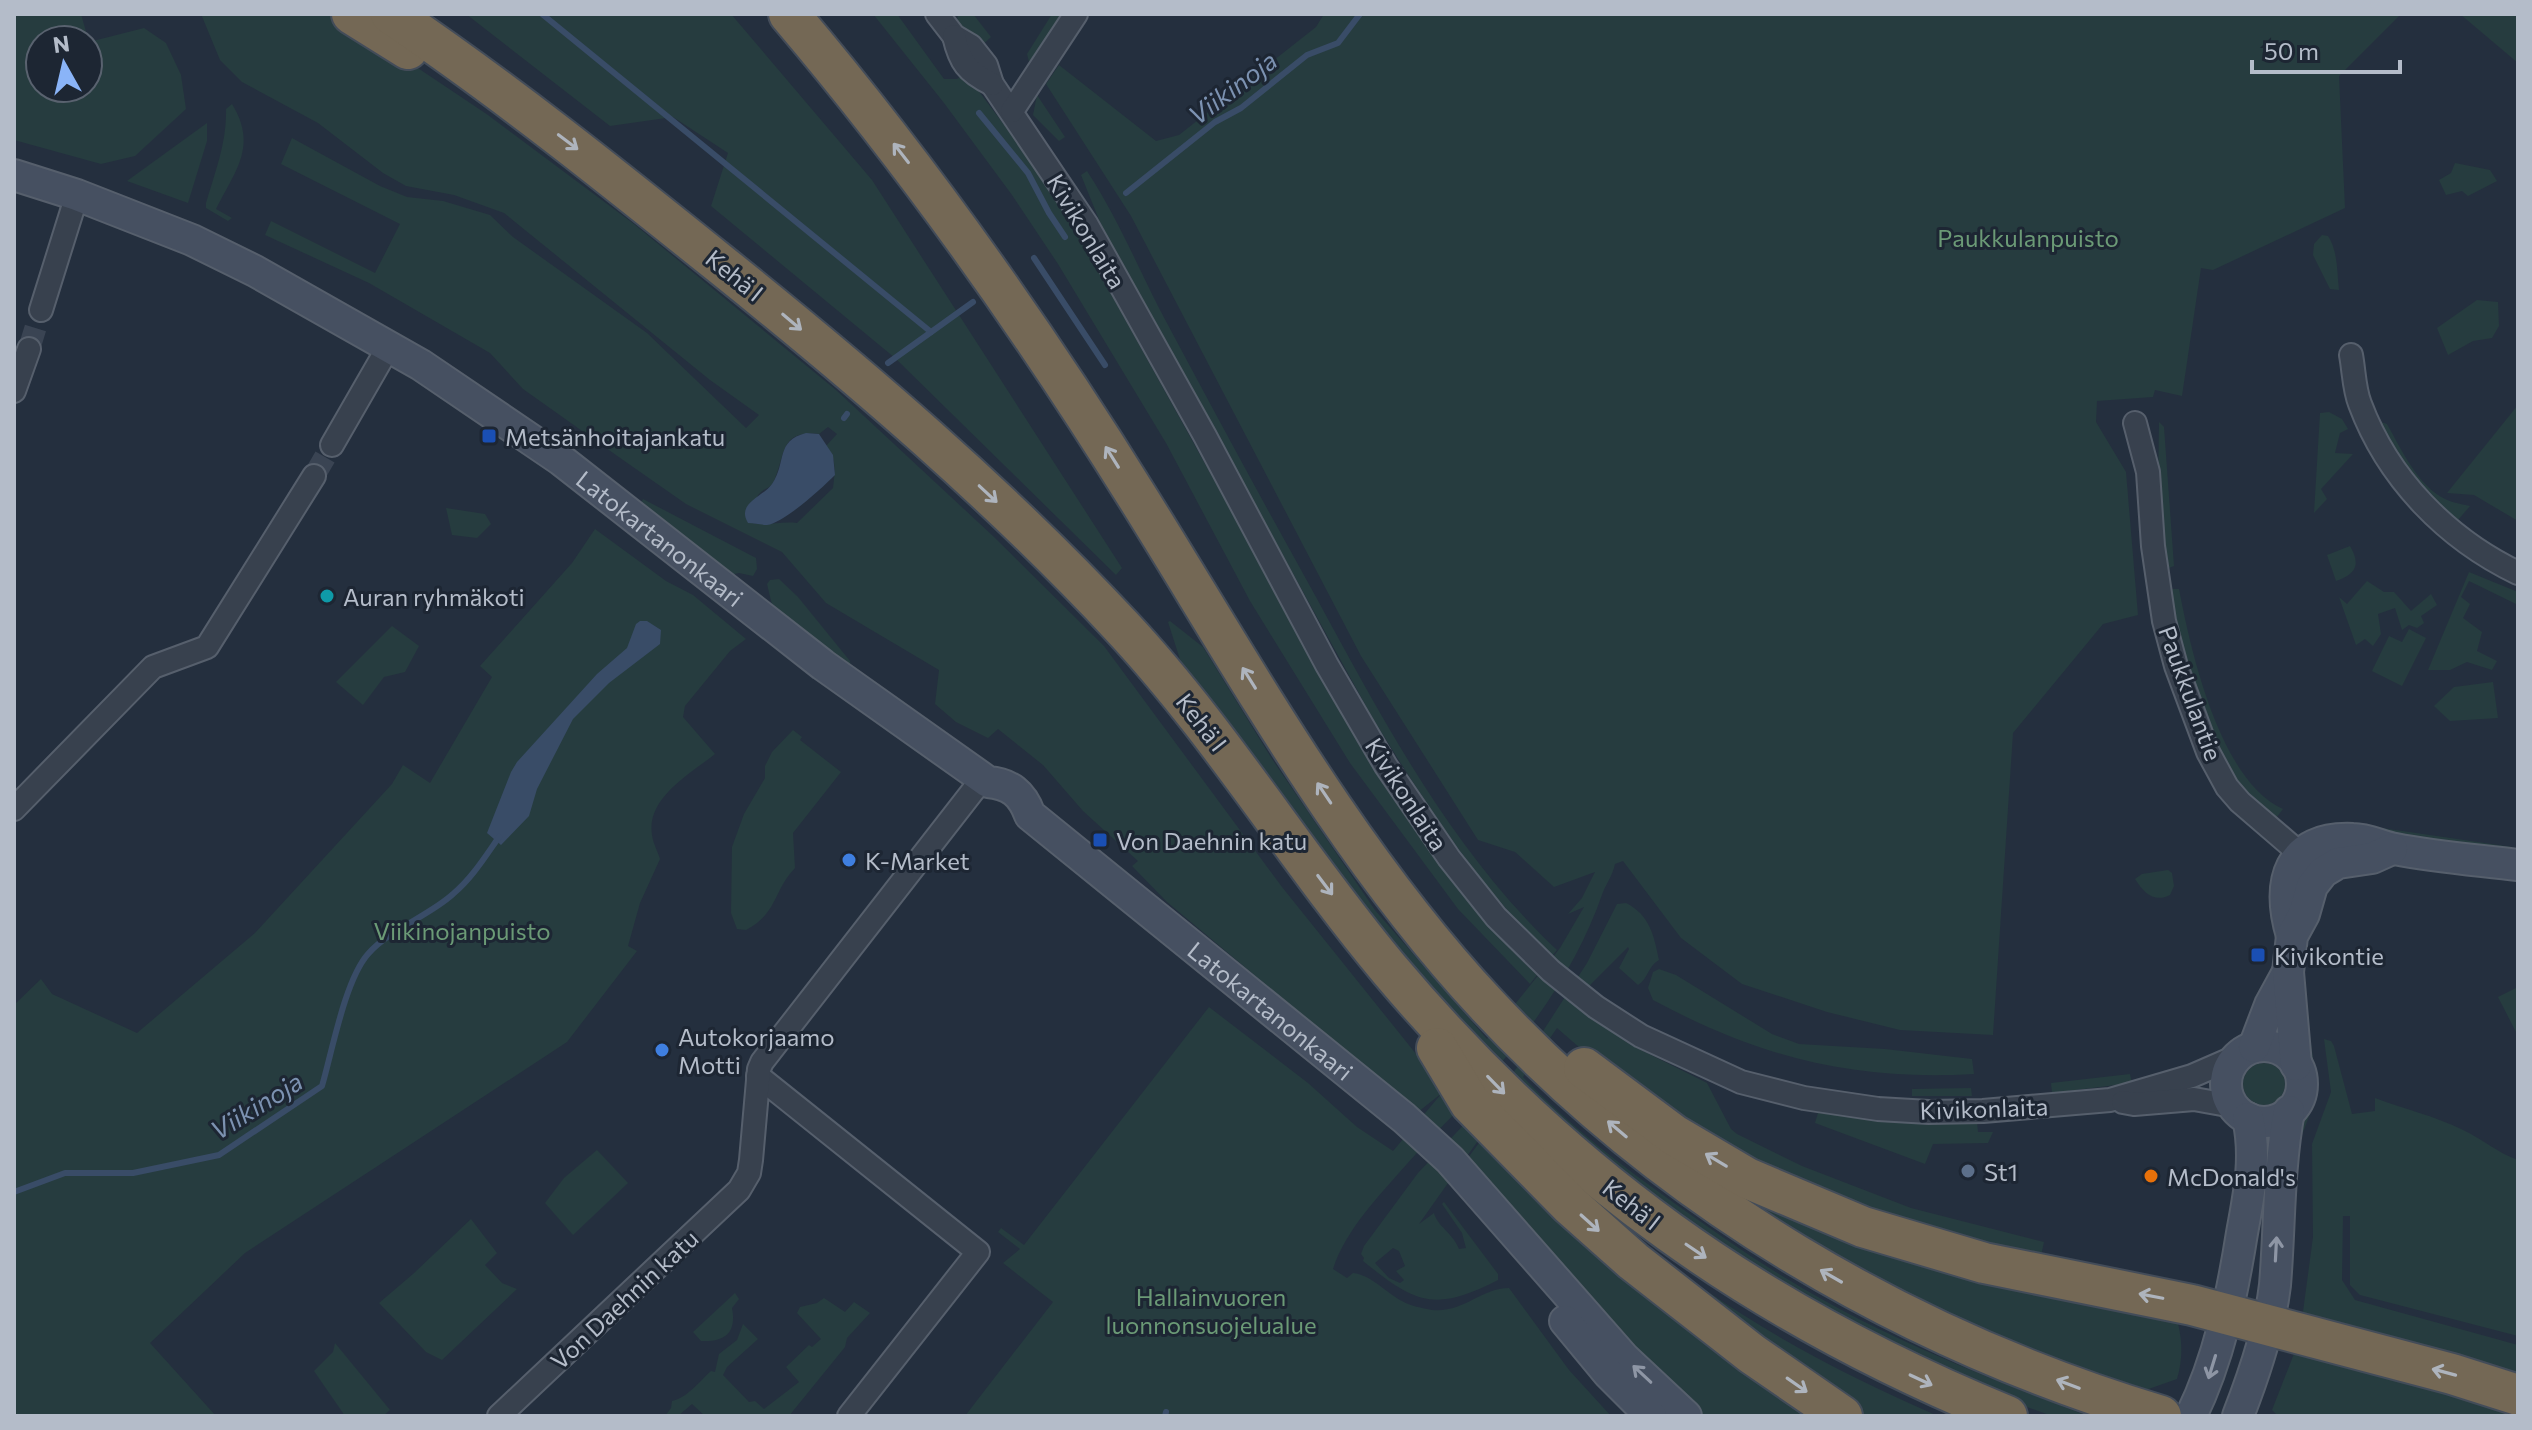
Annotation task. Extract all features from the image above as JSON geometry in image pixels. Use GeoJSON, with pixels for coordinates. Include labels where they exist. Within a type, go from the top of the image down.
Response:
{"type":"FeatureCollection","features":[{"type":"Feature","properties":{"kind":"highway"},"geometry":{"type":"LineString","coordinates":[[352,14],[418,56],[506,95]]}},
{"type":"Feature","properties":{"kind":"highway","name":"Kehä I"},"geometry":{"type":"LineString","coordinates":[[391,14],[506,95],[794,323],[984,490],[1070,572],[1185,700],[1386,966],[1519,1109],[1575,1159],[1669,1233],[1736,1279],[1860,1351],[1942,1390],[2007,1416]]}},
{"type":"Feature","properties":{"kind":"highway","name":"Kehä I"},"geometry":{"type":"LineString","coordinates":[[792,14],[913,169],[1053,365],[1290,745],[1357,842],[1414,919],[1485,1003],[1556,1075],[1615,1128],[1713,1203],[1837,1280],[1984,1351],[2151,1413]]}},
{"type":"Feature","properties":{"kind":"highway"},"geometry":{"type":"LineString","coordinates":[[1357,842],[1426,907],[1486,976],[1591,1074],[1674,1135],[1747,1178],[1863,1227],[1984,1263],[2166,1299],[2452,1374],[2518,1395]]}},
{"type":"Feature","properties":{"kind":"highway"},"geometry":{"type":"LineString","coordinates":[[1386,966],[1470,1103],[1570,1205],[1633,1261],[1752,1354],[1842,1416]]}},
{"type":"Feature","properties":{"kind":"street","name":"Kivikonlaita"},"geometry":{"type":"LineString","coordinates":[[937,14],[954,36],[971,46],[986,65],[992,84],[1087,225],[1205,436],[1327,665],[1386,766],[1449,858],[1487,905],[1551,971],[1596,1007],[1641,1036],[1741,1082],[1847,1106],[1929,1112],[2008,1110],[2110,1100],[2203,1072],[2246,1052]]}},
{"type":"Feature","properties":{"kind":"street"},"geometry":{"type":"LineString","coordinates":[[1012,111],[1076,14]]}},
{"type":"Feature","properties":{"kind":"street","name":"Latokartanonkaari"},"geometry":{"type":"LineString","coordinates":[[14,175],[77,195],[192,240],[255,271],[389,346],[561,460],[774,627],[985,780],[1005,784],[1024,799],[1030,815],[1404,1118],[1450,1160],[1624,1358],[1686,1416]]}},
{"type":"Feature","properties":{"kind":"street"},"geometry":{"type":"LineString","coordinates":[[41,310],[77,195]]}},
{"type":"Feature","properties":{"kind":"street"},"geometry":{"type":"LineString","coordinates":[[332,445],[389,346]]}},
{"type":"Feature","properties":{"kind":"street"},"geometry":{"type":"LineString","coordinates":[[14,391],[29,349]]}},
{"type":"Feature","properties":{"kind":"street"},"geometry":{"type":"LineString","coordinates":[[2351,355],[2359,401],[2381,447],[2400,477],[2451,531],[2486,556],[2518,573]]}},
{"type":"Feature","properties":{"kind":"street","name":"Paukkulantie"},"geometry":{"type":"LineString","coordinates":[[2135,423],[2148,472],[2153,546],[2164,621],[2188,700],[2208,752],[2227,787],[2240,802],[2311,862]]}},
{"type":"Feature","properties":{"kind":"street"},"geometry":{"type":"LineString","coordinates":[[14,809],[153,667],[207,647],[314,476]]}},
{"type":"Feature","properties":{"kind":"street","name":"Von Daehnin katu"},"geometry":{"type":"LineString","coordinates":[[499,1416],[739,1190],[749,1173],[762,1062],[985,780]]}},
{"type":"Feature","properties":{"kind":"street"},"geometry":{"type":"LineString","coordinates":[[2238,1416],[2267,1326],[2274,1287],[2280,1168],[2289,1111],[2300,1096],[2288,972],[2292,936],[2285,911],[2285,894],[2292,866],[2311,862],[2316,844],[2336,839],[2372,841],[2394,848],[2518,865]]}},
{"type":"Feature","properties":{"kind":"street"},"geometry":{"type":"LineString","coordinates":[[2191,1416],[2206,1385],[2226,1315],[2253,1168],[2253,1140],[2226,1089],[2226,1080],[2232,1064],[2246,1052],[2288,972]]}},
{"type":"Feature","properties":{"kind":"street"},"geometry":{"type":"LineString","coordinates":[[2246,1052],[2278,1049],[2296,1065]]}},
{"type":"Feature","properties":{"kind":"street"},"geometry":{"type":"LineString","coordinates":[[758,1076],[978,1252],[849,1416]]}},
{"type":"Feature","properties":{"kind":"street","name":"Kivikonlaita"},"geometry":{"type":"LineString","coordinates":[[2110,1100],[2134,1104],[2194,1099],[2240,1112]]}},
{"type":"Feature","properties":{"kind":"street"},"geometry":{"type":"LineString","coordinates":[[2240,1112],[2268,1121],[2289,1111]]}},
{"type":"Feature","properties":{"kind":"street","name":"Latokartanonkaari"},"geometry":{"type":"LineString","coordinates":[[1499,1219],[1558,1312],[1608,1373],[1651,1416]]}},
{"type":"Feature","properties":{"kind":"green space"},"geometry":{"type":"Polygon","coordinates":[[[14,14],[81,14],[84,24],[24,24],[24,104],[104,104],[104,38],[144,28],[166,43],[181,75],[186,109],[135,156],[101,164],[14,140],[14,14]]]}},
{"type":"Feature","properties":{"kind":"green space"},"geometry":{"type":"Polygon","coordinates":[[[201,14],[327,14],[385,46],[488,115],[634,224],[836,390],[993,536],[1104,646],[1282,887],[1445,1090],[1452,1021],[1184,672],[1168,622],[1203,647],[1272,759],[1375,910],[1487,1039],[1560,948],[1584,907],[1568,914],[1582,898],[1595,872],[1554,887],[1515,852],[1478,840],[1361,656],[1131,216],[1046,84],[1059,65],[1156,141],[1179,135],[1316,27],[1324,14],[2401,14],[2339,76],[2345,208],[2213,270],[2201,268],[2182,396],[2155,390],[2153,397],[2097,401],[2096,422],[2126,472],[2138,615],[2103,624],[2013,733],[1993,1035],[1900,1030],[1827,1012],[1742,984],[1681,938],[1623,861],[1615,864],[1573,960],[1532,1024],[1490,1076],[1374,1201],[1346,1240],[1333,1269],[1347,1278],[1353,1273],[1360,1274],[1412,1306],[1432,1310],[1454,1308],[1490,1292],[1509,1288],[1569,1370],[1611,1416],[965,1416],[1053,1302],[1003,1263],[1020,1249],[998,1232],[1001,1228],[1024,1245],[1209,1007],[1308,1083],[1357,1127],[1393,1151],[1442,1093],[1418,1112],[1167,902],[1132,866],[1138,861],[1083,811],[1043,765],[998,729],[988,738],[956,722],[935,704],[939,670],[826,603],[782,552],[686,504],[523,389],[490,353],[369,283],[265,235],[271,221],[375,273],[400,224],[281,164],[292,138],[380,186],[407,197],[443,201],[490,215],[513,237],[647,333],[746,428],[759,415],[710,380],[504,213],[454,195],[406,186],[383,173],[318,123],[242,82],[220,60],[201,14]],[[828,427],[819,434],[806,434],[791,440],[773,483],[756,499],[752,523],[797,523],[833,488],[834,461],[826,446],[837,434],[828,427]]]}},
{"type":"Feature","properties":{"kind":"green space"},"geometry":{"type":"Polygon","coordinates":[[[466,14],[731,14],[872,180],[1122,568],[1116,575],[895,358],[711,206],[728,153],[673,117],[610,126],[466,14]]]}},
{"type":"Feature","properties":{"kind":"green space"},"geometry":{"type":"Polygon","coordinates":[[[873,14],[897,14],[944,79],[957,79],[965,73],[1039,171],[1078,234],[1366,755],[1444,871],[1488,925],[1537,975],[1530,984],[1458,909],[1350,763],[1250,601],[1166,443],[1058,264],[944,103],[873,14]]]}},
{"type":"Feature","properties":{"kind":"green space"},"geometry":{"type":"Polygon","coordinates":[[[958,14],[973,14],[991,37],[979,48],[957,21],[958,14]]]}},
{"type":"Feature","properties":{"kind":"green space"},"geometry":{"type":"Polygon","coordinates":[[[1052,14],[1062,14],[1029,62],[1027,54],[1052,14]]]}},
{"type":"Feature","properties":{"kind":"green space"},"geometry":{"type":"Polygon","coordinates":[[[2460,14],[2518,14],[2518,63],[2460,14]]]}},
{"type":"Feature","properties":{"kind":"green space"},"geometry":{"type":"Polygon","coordinates":[[[1037,95],[1065,137],[1059,141],[1033,115],[1037,95]]]}},
{"type":"Feature","properties":{"kind":"green space"},"geometry":{"type":"Polygon","coordinates":[[[232,104],[240,119],[243,146],[236,170],[216,209],[232,218],[228,221],[206,208],[206,203],[222,145],[226,109],[232,104]]]}},
{"type":"Feature","properties":{"kind":"green space"},"geometry":{"type":"Polygon","coordinates":[[[207,123],[207,141],[188,203],[127,181],[207,123]]]}},
{"type":"Feature","properties":{"kind":"green space"},"geometry":{"type":"Polygon","coordinates":[[[2455,163],[2490,170],[2497,181],[2468,196],[2462,191],[2446,195],[2439,180],[2451,173],[2455,163]]]}},
{"type":"Feature","properties":{"kind":"green space"},"geometry":{"type":"Polygon","coordinates":[[[1087,171],[1117,222],[1237,454],[1394,738],[1485,871],[1519,912],[1557,950],[1552,956],[1500,902],[1454,843],[1372,717],[1102,227],[1081,175],[1087,171]]]}},
{"type":"Feature","properties":{"kind":"green space"},"geometry":{"type":"Polygon","coordinates":[[[2322,235],[2328,236],[2334,248],[2339,290],[2330,289],[2313,255],[2314,244],[2322,235]]]}},
{"type":"Feature","properties":{"kind":"green space"},"geometry":{"type":"Polygon","coordinates":[[[2477,300],[2498,302],[2499,326],[2492,338],[2473,341],[2448,355],[2437,328],[2477,300]]]}},
{"type":"Feature","properties":{"kind":"green space"},"geometry":{"type":"Polygon","coordinates":[[[2518,405],[2518,521],[2474,495],[2447,493],[2518,405]]]}},
{"type":"Feature","properties":{"kind":"green space"},"geometry":{"type":"Polygon","coordinates":[[[2329,412],[2342,419],[2348,429],[2340,433],[2335,453],[2353,454],[2321,489],[2327,499],[2314,513],[2320,413],[2329,412]]]}},
{"type":"Feature","properties":{"kind":"green space"},"geometry":{"type":"Polygon","coordinates":[[[2378,421],[2387,424],[2411,466],[2435,493],[2470,506],[2458,520],[2452,521],[2421,486],[2378,421]]]}},
{"type":"Feature","properties":{"kind":"green space"},"geometry":{"type":"Polygon","coordinates":[[[2159,422],[2164,427],[2174,566],[2166,569],[2158,495],[2159,422]]]}},
{"type":"Feature","properties":{"kind":"green space"},"geometry":{"type":"Polygon","coordinates":[[[643,499],[756,558],[757,569],[753,576],[730,575],[639,507],[643,499]]]}},
{"type":"Feature","properties":{"kind":"green space"},"geometry":{"type":"Polygon","coordinates":[[[446,508],[485,514],[491,524],[477,538],[452,535],[446,508]]]}},
{"type":"Feature","properties":{"kind":"green space","name":"Viikinojanpuisto"},"geometry":{"type":"Polygon","coordinates":[[[595,529],[666,581],[693,595],[746,639],[730,651],[685,706],[683,717],[715,754],[672,788],[656,810],[652,835],[660,859],[640,903],[628,946],[637,951],[567,1042],[245,1253],[150,1343],[216,1416],[14,1416],[14,1005],[41,979],[52,994],[137,1033],[255,933],[392,784],[403,765],[430,783],[492,677],[480,666],[572,563],[595,529]]]}},
{"type":"Feature","properties":{"kind":"green space"},"geometry":{"type":"Polygon","coordinates":[[[2350,546],[2355,568],[2336,581],[2327,555],[2350,546]]]}},
{"type":"Feature","properties":{"kind":"green space"},"geometry":{"type":"Polygon","coordinates":[[[2469,572],[2518,592],[2518,605],[2469,581],[2461,597],[2470,604],[2463,618],[2482,632],[2477,651],[2497,661],[2492,670],[2467,662],[2450,670],[2428,670],[2469,572]]]}},
{"type":"Feature","properties":{"kind":"green space"},"geometry":{"type":"Polygon","coordinates":[[[779,579],[798,597],[850,661],[851,668],[773,609],[767,584],[770,580],[779,579]]]}},
{"type":"Feature","properties":{"kind":"green space"},"geometry":{"type":"Polygon","coordinates":[[[2367,581],[2384,592],[2394,592],[2411,611],[2431,594],[2437,605],[2421,616],[2424,623],[2417,628],[2409,625],[2402,630],[2395,608],[2378,614],[2381,634],[2373,646],[2365,639],[2356,645],[2339,597],[2347,604],[2367,581]]]}},
{"type":"Feature","properties":{"kind":"green space"},"geometry":{"type":"Polygon","coordinates":[[[2170,589],[2179,589],[2201,679],[2226,744],[2242,772],[2261,794],[2283,809],[2276,818],[2239,784],[2215,742],[2187,663],[2170,589]]]}},
{"type":"Feature","properties":{"kind":"green space"},"geometry":{"type":"Polygon","coordinates":[[[392,626],[419,646],[405,672],[384,677],[363,705],[336,682],[392,626]]]}},
{"type":"Feature","properties":{"kind":"green space"},"geometry":{"type":"Polygon","coordinates":[[[2409,629],[2426,638],[2402,686],[2372,671],[2389,636],[2402,642],[2409,629]]]}},
{"type":"Feature","properties":{"kind":"green space"},"geometry":{"type":"Polygon","coordinates":[[[2493,682],[2498,718],[2450,721],[2434,706],[2454,687],[2493,682]]]}},
{"type":"Feature","properties":{"kind":"green space"},"geometry":{"type":"Polygon","coordinates":[[[793,730],[802,737],[800,740],[841,772],[793,833],[795,868],[770,909],[746,930],[737,929],[731,913],[732,847],[744,814],[765,778],[765,766],[772,752],[793,730]]]}},
{"type":"Feature","properties":{"kind":"green space"},"geometry":{"type":"Polygon","coordinates":[[[2368,826],[2512,847],[2511,854],[2366,834],[2368,826]]]}},
{"type":"Feature","properties":{"kind":"green space"},"geometry":{"type":"Polygon","coordinates":[[[2168,870],[2172,873],[2174,886],[2170,895],[2164,897],[2150,895],[2135,879],[2142,874],[2168,870]]]}},
{"type":"Feature","properties":{"kind":"green space"},"geometry":{"type":"Polygon","coordinates":[[[1626,903],[1646,920],[1659,960],[1638,985],[1619,968],[1628,947],[1574,1005],[1631,1045],[1707,1083],[1731,1129],[1737,1134],[1802,1166],[1911,1208],[2044,1242],[2041,1256],[1910,1227],[1733,1153],[1588,1055],[1557,1028],[1523,1077],[1577,1129],[1657,1191],[1760,1262],[1824,1301],[1973,1371],[2088,1416],[2052,1416],[1968,1386],[1723,1254],[1516,1087],[1419,1224],[1434,1213],[1459,1249],[1466,1248],[1462,1233],[1442,1204],[1444,1202],[1498,1274],[1498,1280],[1457,1297],[1426,1299],[1397,1286],[1363,1261],[1361,1254],[1364,1246],[1418,1173],[1512,1074],[1534,1045],[1587,963],[1617,904],[1626,903]],[[1393,1248],[1375,1263],[1389,1278],[1400,1283],[1404,1280],[1396,1271],[1405,1266],[1399,1251],[1393,1248]]]}},
{"type":"Feature","properties":{"kind":"green space"},"geometry":{"type":"Polygon","coordinates":[[[1659,969],[1676,975],[1772,1034],[1799,1044],[1885,1049],[1972,1059],[1974,1074],[1930,1075],[1847,1069],[1769,1050],[1731,1037],[1653,1000],[1648,988],[1653,972],[1659,969]]]}},
{"type":"Feature","properties":{"kind":"green space"},"geometry":{"type":"Polygon","coordinates":[[[2518,987],[2518,1036],[2498,997],[2518,987]]]}},
{"type":"Feature","properties":{"kind":"green space"},"geometry":{"type":"Polygon","coordinates":[[[2302,1036],[2310,1037],[2318,1092],[2298,1146],[2303,1116],[2313,1089],[2302,1036]]]}},
{"type":"Feature","properties":{"kind":"green space"},"geometry":{"type":"Polygon","coordinates":[[[2324,1039],[2334,1046],[2352,1114],[2375,1111],[2375,1098],[2452,1125],[2518,1160],[2518,1336],[2360,1295],[2350,1285],[2350,1216],[2343,1216],[2342,1280],[2355,1300],[2518,1345],[2518,1382],[2302,1319],[2313,1237],[2312,1144],[2331,1092],[2324,1039]]]}},
{"type":"Feature","properties":{"kind":"green space"},"geometry":{"type":"Polygon","coordinates":[[[2264,1063],[2279,1069],[2285,1084],[2279,1099],[2264,1105],[2249,1099],[2243,1084],[2249,1069],[2264,1063]]]}},
{"type":"Feature","properties":{"kind":"green space"},"geometry":{"type":"Polygon","coordinates":[[[2130,1074],[2132,1083],[2052,1093],[2051,1083],[2130,1074]]]}},
{"type":"Feature","properties":{"kind":"green space"},"geometry":{"type":"Polygon","coordinates":[[[1971,1088],[1972,1096],[1912,1096],[1912,1089],[1971,1088]]]}},
{"type":"Feature","properties":{"kind":"green space"},"geometry":{"type":"Polygon","coordinates":[[[1818,1113],[1907,1122],[1977,1122],[1978,1132],[1993,1132],[1988,1143],[1933,1144],[1925,1164],[1815,1123],[1818,1113]]]}},
{"type":"Feature","properties":{"kind":"green space"},"geometry":{"type":"Polygon","coordinates":[[[1484,1136],[1809,1416],[1700,1416],[1681,1400],[1465,1162],[1484,1136]]]}},
{"type":"Feature","properties":{"kind":"green space"},"geometry":{"type":"Polygon","coordinates":[[[597,1150],[628,1183],[573,1235],[545,1203],[564,1178],[597,1150]]]}},
{"type":"Feature","properties":{"kind":"green space"},"geometry":{"type":"Polygon","coordinates":[[[1699,1171],[2175,1312],[2181,1346],[2177,1379],[2143,1391],[2126,1387],[1952,1319],[1817,1247],[1699,1171]]]}},
{"type":"Feature","properties":{"kind":"green space"},"geometry":{"type":"Polygon","coordinates":[[[471,1219],[497,1253],[485,1265],[502,1283],[517,1289],[442,1360],[426,1352],[379,1303],[471,1219]]]}},
{"type":"Feature","properties":{"kind":"green space"},"geometry":{"type":"Polygon","coordinates":[[[1638,1242],[1718,1298],[1792,1344],[1938,1416],[1857,1416],[1638,1242]]]}},
{"type":"Feature","properties":{"kind":"green space"},"geometry":{"type":"Polygon","coordinates":[[[735,1293],[739,1299],[732,1308],[732,1324],[727,1335],[701,1341],[693,1332],[735,1293]]]}},
{"type":"Feature","properties":{"kind":"green space"},"geometry":{"type":"Polygon","coordinates":[[[824,1298],[845,1312],[854,1302],[870,1313],[847,1338],[845,1347],[789,1416],[705,1416],[692,1404],[678,1416],[665,1416],[672,1401],[688,1393],[711,1371],[715,1372],[719,1354],[737,1340],[743,1324],[758,1339],[727,1367],[723,1375],[749,1402],[755,1401],[764,1409],[799,1382],[786,1367],[809,1345],[812,1347],[821,1339],[797,1313],[800,1307],[824,1298]]]}},
{"type":"Feature","properties":{"kind":"green space"},"geometry":{"type":"Polygon","coordinates":[[[335,1343],[390,1410],[383,1416],[345,1416],[314,1371],[333,1352],[335,1343]]]}},
{"type":"Feature","properties":{"kind":"green space"},"geometry":{"type":"Polygon","coordinates":[[[2297,1346],[2518,1408],[2518,1416],[2278,1416],[2272,1410],[2297,1346]]]}},
{"type":"Feature","properties":{"kind":"water"},"geometry":{"type":"Polygon","coordinates":[[[806,433],[819,434],[833,455],[835,475],[774,523],[748,523],[745,510],[748,505],[772,484],[790,441],[806,433]]]}},
{"type":"Feature","properties":{"kind":"water"},"geometry":{"type":"Polygon","coordinates":[[[640,621],[647,621],[661,630],[660,644],[609,683],[573,719],[537,789],[529,816],[501,845],[487,833],[517,762],[597,674],[627,648],[640,621]]]}},
{"type":"Feature","properties":{"kind":"waterway"},"geometry":{"type":"LineString","coordinates":[[542,14],[931,332]]}},
{"type":"Feature","properties":{"kind":"waterway","name":"Viikinoja"},"geometry":{"type":"LineString","coordinates":[[1126,193],[1215,122],[1241,108],[1307,55],[1338,43],[1360,14]]}},
{"type":"Feature","properties":{"kind":"waterway"},"geometry":{"type":"LineString","coordinates":[[979,113],[1028,173],[1065,237]]}},
{"type":"Feature","properties":{"kind":"waterway"},"geometry":{"type":"LineString","coordinates":[[1034,258],[1105,365]]}},
{"type":"Feature","properties":{"kind":"waterway","name":"Viikinoja"},"geometry":{"type":"LineString","coordinates":[[888,363],[973,302]]}},
{"type":"Feature","properties":{"kind":"waterway","name":"Viikinoja"},"geometry":{"type":"LineString","coordinates":[[844,418],[847,414]]}},
{"type":"Feature","properties":{"kind":"waterway","name":"Viikinoja"},"geometry":{"type":"LineString","coordinates":[[14,1192],[65,1173],[133,1173],[219,1155],[322,1086],[346,998],[368,954],[387,937],[453,894],[499,837]]}},
{"type":"Feature","properties":{"kind":"waterway"},"geometry":{"type":"LineString","coordinates":[[1165,1416],[1166,1412]]}},
{"type":"Feature","properties":{"kind":"tunnel"},"geometry":{"type":"LineString","coordinates":[[29,349],[41,310]]}},
{"type":"Feature","properties":{"kind":"tunnel"},"geometry":{"type":"LineString","coordinates":[[314,476],[332,445]]}},
{"type":"Feature","properties":{"kind":"place","name":"Metsänhoitajankatu"},"geometry":{"type":"Point","coordinates":[489,436]}},
{"type":"Feature","properties":{"kind":"place","name":"Auran ryhmäkoti"},"geometry":{"type":"Point","coordinates":[327,596]}},
{"type":"Feature","properties":{"kind":"place","name":"Von Daehnin katu"},"geometry":{"type":"Point","coordinates":[1100,840]}},
{"type":"Feature","properties":{"kind":"place","name":"K-Market"},"geometry":{"type":"Point","coordinates":[849,860]}},
{"type":"Feature","properties":{"kind":"place","name":"Kivikontie"},"geometry":{"type":"Point","coordinates":[2258,955]}},
{"type":"Feature","properties":{"kind":"place","name":"Autokorjaamo Motti"},"geometry":{"type":"Point","coordinates":[662,1050]}},
{"type":"Feature","properties":{"kind":"place","name":"St1"},"geometry":{"type":"Point","coordinates":[1968,1171]}},
{"type":"Feature","properties":{"kind":"place","name":"McDonald's"},"geometry":{"type":"Point","coordinates":[2151,1176]}},
{"type":"Feature","properties":{"kind":"park label","name":"Paukkulanpuisto"},"geometry":{"type":"Point","coordinates":[2028,237]}},
{"type":"Feature","properties":{"kind":"park label","name":"Hallainvuoren luonnonsuojelualue"},"geometry":{"type":"Point","coordinates":[1211,1310]}}]}
